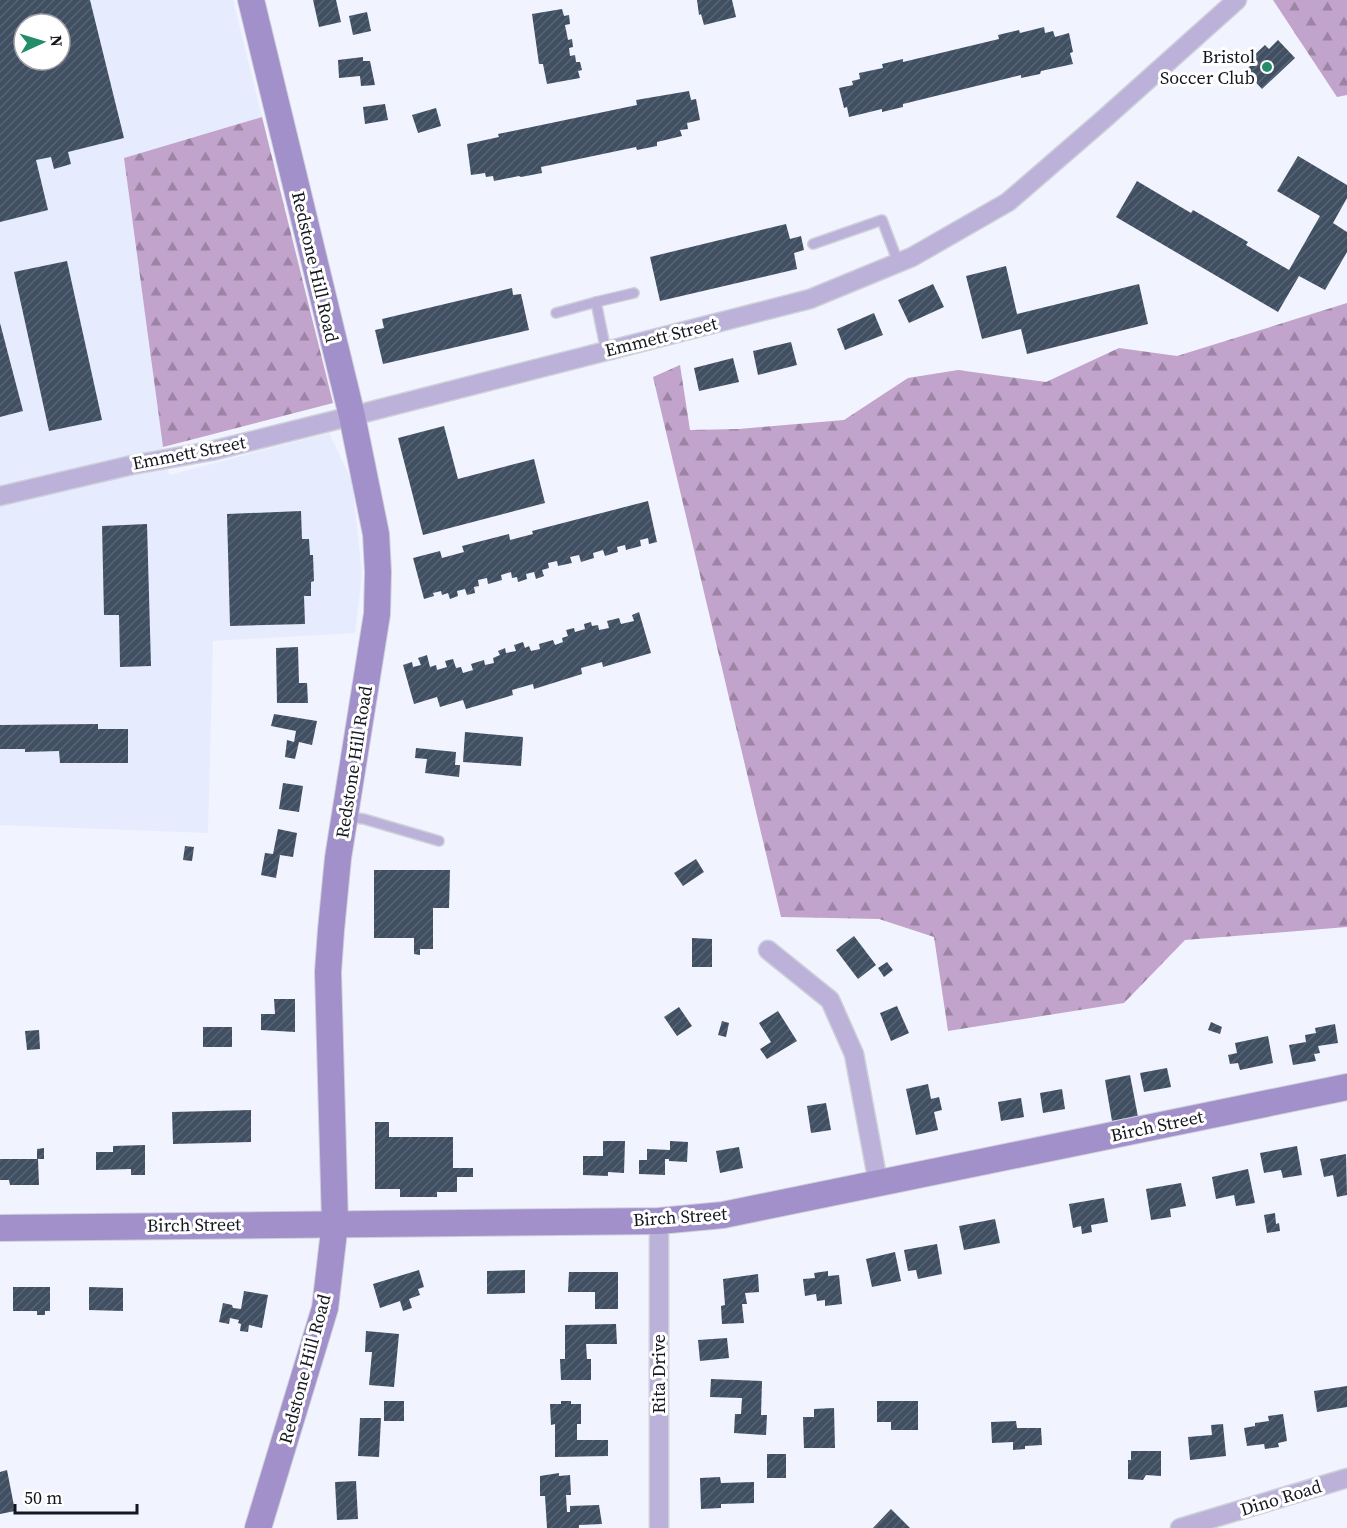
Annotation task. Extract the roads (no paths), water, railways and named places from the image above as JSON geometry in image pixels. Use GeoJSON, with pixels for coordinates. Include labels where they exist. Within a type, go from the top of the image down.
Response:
{"type":"FeatureCollection","features":[{"type":"Feature","properties":{"kind":"main road","name":"Redstone Hill Road"},"geometry":{"type":"LineString","coordinates":[[251,0],[352,416],[376,534],[378,572],[377,614],[338,858],[328,972],[335,1223],[326,1308],[258,1528]]}},
{"type":"Feature","properties":{"kind":"main road","name":"Birch Street"},"geometry":{"type":"LineString","coordinates":[[0,1228],[659,1221],[723,1215],[1347,1087]]}},
{"type":"Feature","properties":{"kind":"street","name":"Emmett Street"},"geometry":{"type":"LineString","coordinates":[[0,496],[123,467],[211,451],[810,298],[912,257],[1008,202],[1237,0]]}},
{"type":"Feature","properties":{"kind":"street"},"geometry":{"type":"LineString","coordinates":[[768,950],[830,1000],[855,1054],[878,1182]]}},
{"type":"Feature","properties":{"kind":"street","name":"Rita Drive"},"geometry":{"type":"LineString","coordinates":[[659,1221],[659,1528]]}},
{"type":"Feature","properties":{"kind":"street","name":"Dino Road"},"geometry":{"type":"LineString","coordinates":[[1180,1528],[1347,1478]]}},
{"type":"Feature","properties":{"kind":"lane"},"geometry":{"type":"LineString","coordinates":[[813,244],[882,220],[897,262]]}},
{"type":"Feature","properties":{"kind":"lane"},"geometry":{"type":"LineString","coordinates":[[556,313],[634,293]]}},
{"type":"Feature","properties":{"kind":"lane"},"geometry":{"type":"LineString","coordinates":[[596,302],[606,351]]}},
{"type":"Feature","properties":{"kind":"lane"},"geometry":{"type":"LineString","coordinates":[[345,817],[364,819],[439,841]]}},
{"type":"Feature","properties":{"kind":"place","name":"Bristol Soccer Club"},"geometry":{"type":"Point","coordinates":[1267,67]}}]}
